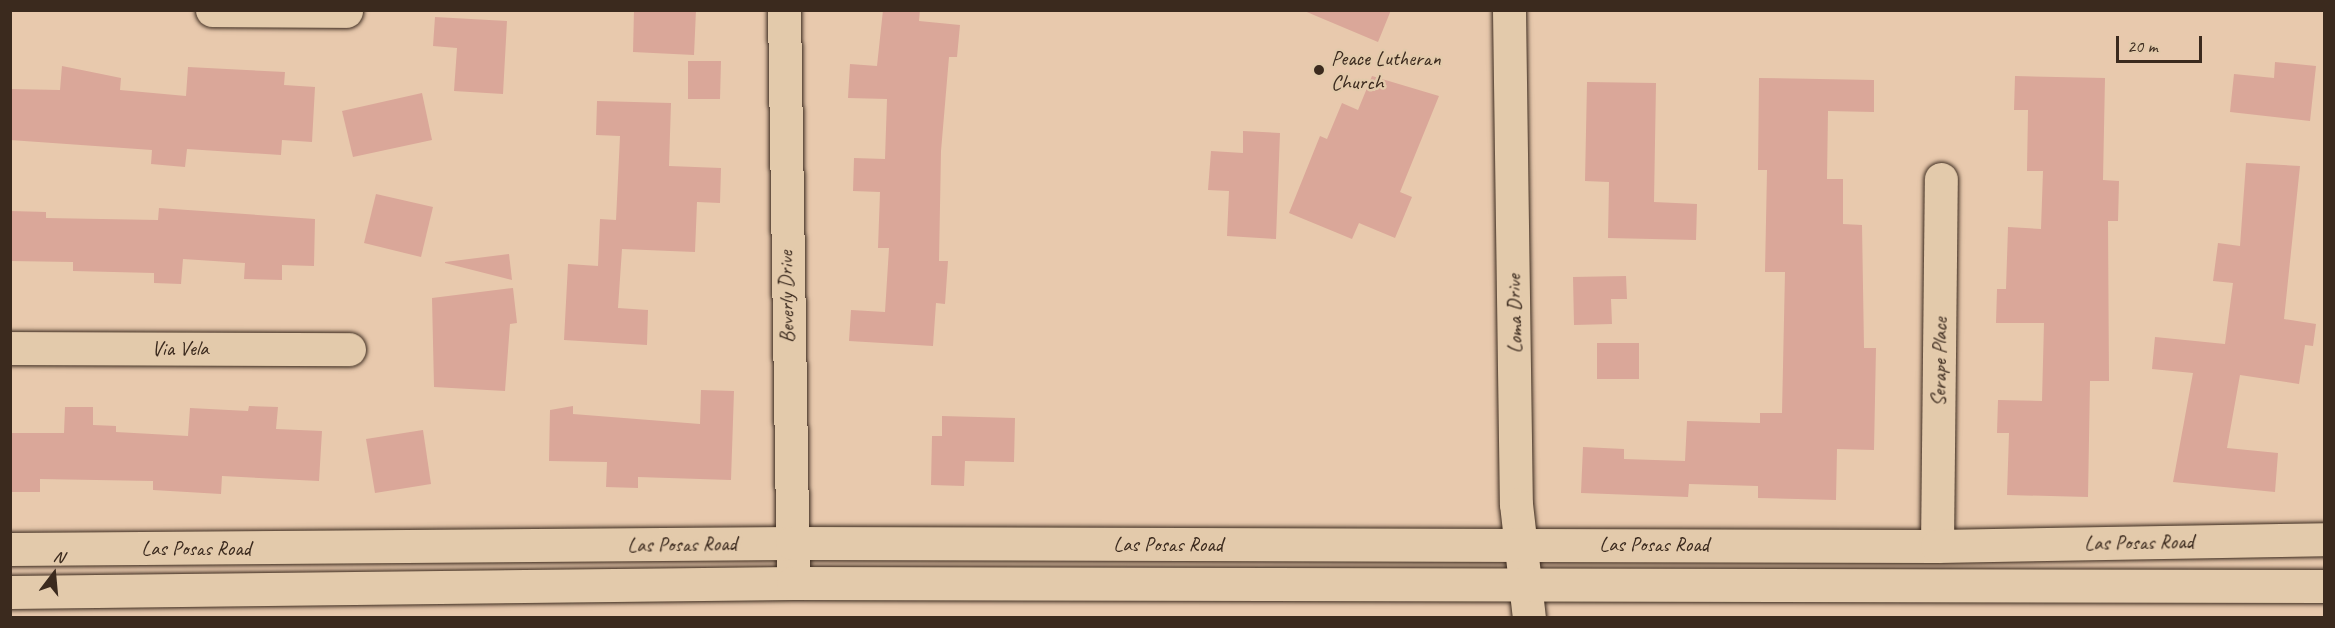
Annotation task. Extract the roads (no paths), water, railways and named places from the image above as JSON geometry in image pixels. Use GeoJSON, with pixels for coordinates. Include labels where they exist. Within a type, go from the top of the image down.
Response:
{"type":"FeatureCollection","features":[{"type":"Feature","properties":{"kind":"main road"},"geometry":{"type":"LineString","coordinates":[[212,10],[346,11]]}},
{"type":"Feature","properties":{"kind":"main road","name":"Beverly Drive"},"geometry":{"type":"LineString","coordinates":[[784,10],[794,584]]}},
{"type":"Feature","properties":{"kind":"main road","name":"Loma Drive"},"geometry":{"type":"LineString","coordinates":[[1509,10],[1516,504],[1527,602]]}},
{"type":"Feature","properties":{"kind":"main road","name":"Serape Place"},"geometry":{"type":"LineString","coordinates":[[1937,546],[1941,178]]}},
{"type":"Feature","properties":{"kind":"main road","name":"Via Vela"},"geometry":{"type":"LineString","coordinates":[[10,348],[349,349]]}},
{"type":"Feature","properties":{"kind":"main road","name":"Las Posas Road"},"geometry":{"type":"LineString","coordinates":[[10,549],[792,543],[1937,546],[2325,538]]}},
{"type":"Feature","properties":{"kind":"main road","name":"Las Posas Road"},"geometry":{"type":"LineString","coordinates":[[10,592],[794,584],[1527,602],[2325,586]]}},
{"type":"Feature","properties":{"kind":"place","name":"Peace Lutheran Church"},"geometry":{"type":"Point","coordinates":[1319,70]}}]}
